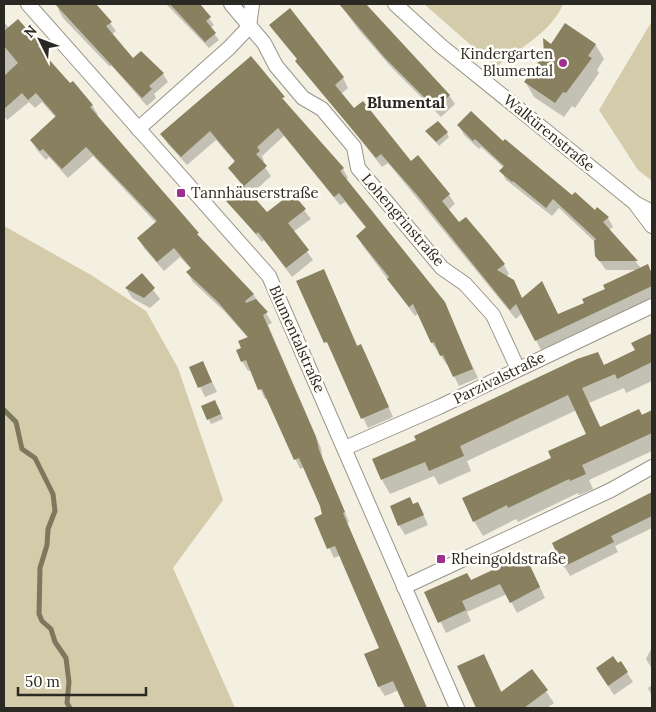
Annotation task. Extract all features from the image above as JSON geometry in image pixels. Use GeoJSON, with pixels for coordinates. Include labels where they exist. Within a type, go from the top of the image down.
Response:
{"type":"FeatureCollection","features":[{"type":"Feature","properties":{"kind":"street","name":"Blumentalstraße"},"geometry":{"type":"LineString","coordinates":[[28,4],[269,276],[457,708]]}},
{"type":"Feature","properties":{"kind":"street","name":"Lohengrinstraße"},"geometry":{"type":"LineString","coordinates":[[231,4],[264,43],[276,66],[303,98],[322,109],[354,147],[358,168],[442,268],[465,284],[493,315],[518,369]]}},
{"type":"Feature","properties":{"kind":"street"},"geometry":{"type":"LineString","coordinates":[[138,129],[229,48],[249,27],[252,4]]}},
{"type":"Feature","properties":{"kind":"street","name":"Walkürenstraße"},"geometry":{"type":"LineString","coordinates":[[395,4],[442,46],[635,203],[652,212]]}},
{"type":"Feature","properties":{"kind":"street","name":"Walkürenstraße"},"geometry":{"type":"LineString","coordinates":[[635,203],[652,226]]}},
{"type":"Feature","properties":{"kind":"street","name":"Parzivalstraße"},"geometry":{"type":"LineString","coordinates":[[345,448],[652,306]]}},
{"type":"Feature","properties":{"kind":"street"},"geometry":{"type":"LineString","coordinates":[[404,587],[611,490],[652,467]]}},
{"type":"Feature","properties":{"kind":"shaded area"},"geometry":{"type":"Polygon","coordinates":[[[424,4],[563,4],[558,14],[543,31],[496,67],[424,4]]]}},
{"type":"Feature","properties":{"kind":"shaded area"},"geometry":{"type":"Polygon","coordinates":[[[652,21],[652,181],[638,170],[599,110],[652,21]]]}},
{"type":"Feature","properties":{"kind":"shaded area"},"geometry":{"type":"Polygon","coordinates":[[[4,226],[91,275],[146,311],[178,368],[223,500],[173,568],[235,708],[4,708],[4,226]]]}},
{"type":"Feature","properties":{"kind":"building"},"geometry":{"type":"Polygon","coordinates":[[[55,4],[96,4],[112,22],[106,26],[133,58],[141,51],[164,73],[149,86],[152,89],[142,98],[55,4]]]}},
{"type":"Feature","properties":{"kind":"building"},"geometry":{"type":"Polygon","coordinates":[[[170,4],[200,4],[211,17],[206,21],[216,33],[205,42],[170,4]]]}},
{"type":"Feature","properties":{"kind":"building"},"geometry":{"type":"Polygon","coordinates":[[[339,4],[366,4],[450,95],[436,109],[385,58],[339,4]]]}},
{"type":"Feature","properties":{"kind":"building"},"geometry":{"type":"Polygon","coordinates":[[[290,8],[344,77],[335,85],[354,108],[363,101],[411,161],[418,155],[450,194],[442,201],[459,222],[466,217],[488,243],[505,264],[497,270],[514,280],[522,298],[542,281],[558,314],[584,303],[582,299],[605,289],[603,285],[648,264],[652,274],[652,286],[535,341],[516,304],[510,310],[418,196],[381,154],[376,158],[295,61],[297,59],[269,25],[290,8]]]}},
{"type":"Feature","properties":{"kind":"building"},"geometry":{"type":"Polygon","coordinates":[[[18,19],[40,44],[38,46],[53,64],[70,83],[73,81],[93,105],[90,107],[199,233],[197,234],[254,294],[245,301],[246,303],[256,299],[268,312],[263,315],[316,437],[319,450],[345,512],[343,513],[427,708],[405,708],[393,681],[378,687],[364,654],[379,648],[335,546],[327,549],[314,518],[322,514],[320,506],[299,458],[294,460],[262,389],[258,390],[246,360],[241,362],[236,350],[241,348],[238,341],[248,337],[218,302],[186,272],[191,268],[174,248],[157,262],[137,238],[157,221],[86,147],[62,169],[43,149],[40,151],[30,140],[56,116],[36,93],[28,100],[22,93],[4,109],[4,76],[18,63],[4,46],[4,31],[18,19]]]}},
{"type":"Feature","properties":{"kind":"building","name":"Kindergarten Blumental"},"geometry":{"type":"Polygon","coordinates":[[[565,23],[596,44],[588,56],[592,58],[566,93],[563,92],[555,103],[524,82],[544,54],[543,38],[551,44],[565,23]]]}},
{"type":"Feature","properties":{"kind":"building"},"geometry":{"type":"Polygon","coordinates":[[[251,56],[285,97],[282,98],[344,168],[340,171],[445,302],[473,369],[453,377],[443,355],[440,356],[434,342],[431,343],[413,304],[409,307],[387,279],[389,277],[356,236],[366,227],[339,193],[334,197],[278,128],[257,147],[260,151],[256,154],[267,166],[244,186],[267,212],[292,193],[306,209],[288,223],[309,250],[286,268],[258,232],[256,234],[226,201],[243,185],[228,168],[235,161],[210,131],[181,157],[160,134],[251,56]]]}},
{"type":"Feature","properties":{"kind":"building"},"geometry":{"type":"Polygon","coordinates":[[[471,111],[503,141],[505,139],[572,195],[575,192],[595,210],[597,207],[609,217],[603,222],[638,261],[599,261],[595,256],[594,241],[596,239],[553,199],[546,208],[512,182],[499,171],[504,166],[475,139],[473,141],[457,125],[471,111]]]}},
{"type":"Feature","properties":{"kind":"building"},"geometry":{"type":"Polygon","coordinates":[[[438,121],[448,132],[436,142],[425,131],[438,121]]]}},
{"type":"Feature","properties":{"kind":"building"},"geometry":{"type":"Polygon","coordinates":[[[324,269],[357,346],[361,344],[389,407],[361,419],[327,342],[324,343],[296,281],[324,269]]]}},
{"type":"Feature","properties":{"kind":"building"},"geometry":{"type":"Polygon","coordinates":[[[142,273],[155,288],[144,298],[125,288],[142,273]]]}},
{"type":"Feature","properties":{"kind":"building"},"geometry":{"type":"Polygon","coordinates":[[[652,333],[652,362],[617,379],[615,374],[582,388],[600,427],[639,409],[642,415],[652,410],[652,433],[582,465],[586,474],[570,481],[569,479],[508,508],[507,505],[473,522],[462,498],[551,458],[548,451],[586,434],[568,395],[460,446],[464,456],[429,471],[425,462],[381,480],[372,459],[416,440],[414,436],[577,359],[598,352],[604,365],[635,350],[631,343],[652,333]]]}},
{"type":"Feature","properties":{"kind":"building"},"geometry":{"type":"Polygon","coordinates":[[[203,361],[212,382],[198,388],[189,367],[203,361]]]}},
{"type":"Feature","properties":{"kind":"building"},"geometry":{"type":"Polygon","coordinates":[[[215,400],[221,414],[207,420],[201,406],[215,400]]]}},
{"type":"Feature","properties":{"kind":"building"},"geometry":{"type":"Polygon","coordinates":[[[652,492],[652,516],[611,536],[614,542],[563,567],[552,543],[652,492]]]}},
{"type":"Feature","properties":{"kind":"building"},"geometry":{"type":"Polygon","coordinates":[[[410,497],[413,504],[418,502],[424,515],[398,526],[390,506],[410,497]]]}},
{"type":"Feature","properties":{"kind":"building"},"geometry":{"type":"Polygon","coordinates":[[[525,555],[540,587],[510,603],[500,584],[462,601],[466,610],[438,623],[424,592],[467,573],[471,580],[525,555]]]}},
{"type":"Feature","properties":{"kind":"building"},"geometry":{"type":"Polygon","coordinates":[[[484,654],[501,692],[532,669],[548,690],[524,708],[476,708],[457,666],[484,654]]]}},
{"type":"Feature","properties":{"kind":"building"},"geometry":{"type":"Polygon","coordinates":[[[613,656],[618,663],[621,661],[628,672],[608,686],[596,668],[613,656]]]}},
{"type":"Feature","properties":{"kind":"waterway"},"geometry":{"type":"LineString","coordinates":[[4,410],[16,422],[22,449],[35,458],[53,494],[55,511],[48,529],[47,545],[40,568],[39,614],[42,621],[51,629],[55,642],[66,658],[69,682],[67,703],[70,708]]}},
{"type":"Feature","properties":{"kind":"place","name":"Kindergarten Blumental"},"geometry":{"type":"Point","coordinates":[563,63]}},
{"type":"Feature","properties":{"kind":"place","name":"Tannhäuserstraße"},"geometry":{"type":"Point","coordinates":[181,193]}},
{"type":"Feature","properties":{"kind":"place","name":"Rheingoldstraße"},"geometry":{"type":"Point","coordinates":[441,559]}},
{"type":"Feature","properties":{"kind":"district","name":"Blumental"},"geometry":{"type":"Point","coordinates":[406,102]}}]}
